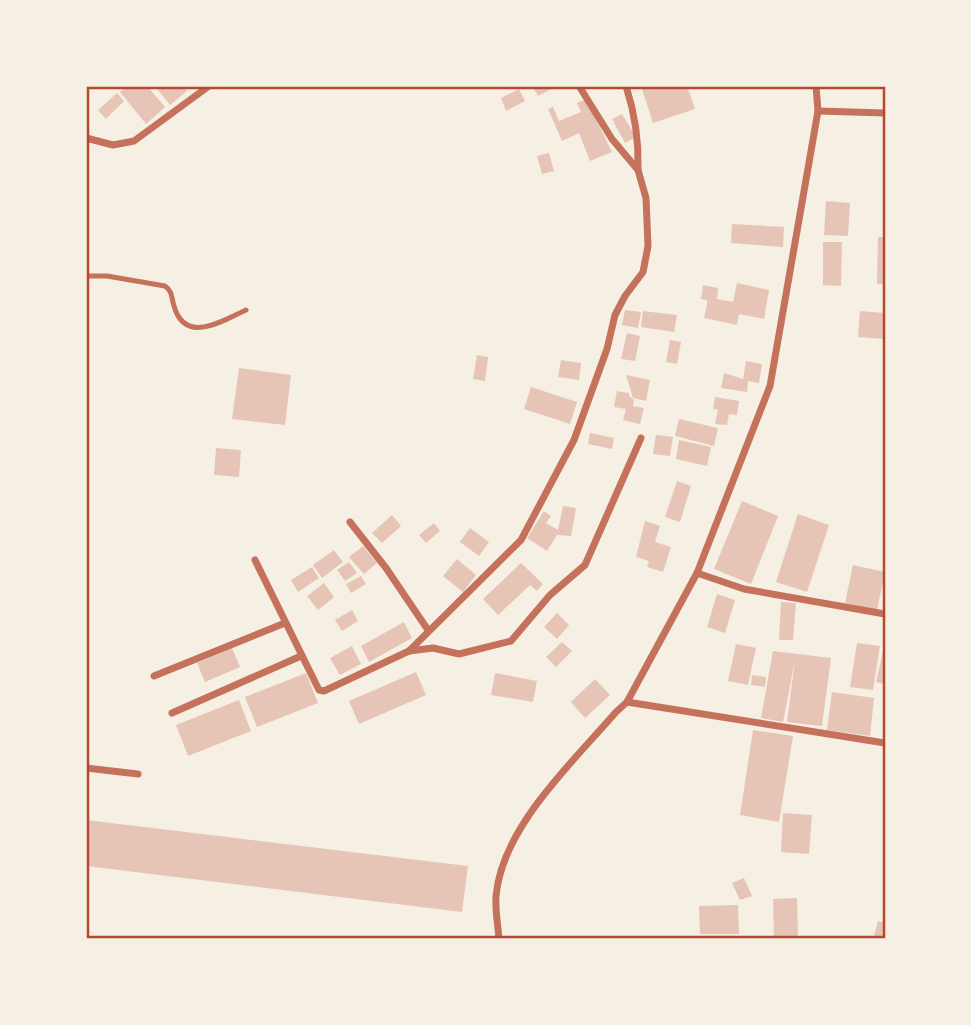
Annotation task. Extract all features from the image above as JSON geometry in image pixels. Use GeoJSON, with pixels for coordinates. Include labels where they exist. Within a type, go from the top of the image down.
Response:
{"type":"FeatureCollection","features":[{"type":"Feature","properties":{"kind":"street"},"geometry":{"type":"LineString","coordinates":[[86,138],[113,145],[134,141],[209,86]]}},
{"type":"Feature","properties":{"kind":"street"},"geometry":{"type":"LineString","coordinates":[[579,86],[612,139],[638,170]]}},
{"type":"Feature","properties":{"kind":"street"},"geometry":{"type":"LineString","coordinates":[[409,651],[521,540],[574,440],[607,349],[615,315],[643,272],[648,246],[646,198],[638,170],[639,138],[635,114],[626,86]]}},
{"type":"Feature","properties":{"kind":"street"},"geometry":{"type":"LineString","coordinates":[[499,939],[496,896],[505,858],[528,814],[627,702],[697,573],[770,386],[818,111],[816,86]]}},
{"type":"Feature","properties":{"kind":"street"},"geometry":{"type":"LineString","coordinates":[[818,111],[885,113]]}},
{"type":"Feature","properties":{"kind":"street"},"geometry":{"type":"LineString","coordinates":[[255,560],[316,688],[324,691],[409,651],[433,648],[459,654],[511,641],[550,595],[585,565],[641,438]]}},
{"type":"Feature","properties":{"kind":"street"},"geometry":{"type":"LineString","coordinates":[[350,522],[386,568],[428,630]]}},
{"type":"Feature","properties":{"kind":"street"},"geometry":{"type":"LineString","coordinates":[[697,573],[744,589],[885,614]]}},
{"type":"Feature","properties":{"kind":"street"},"geometry":{"type":"LineString","coordinates":[[155,676],[285,623]]}},
{"type":"Feature","properties":{"kind":"street"},"geometry":{"type":"LineString","coordinates":[[172,713],[301,656]]}},
{"type":"Feature","properties":{"kind":"street"},"geometry":{"type":"LineString","coordinates":[[627,702],[885,743]]}},
{"type":"Feature","properties":{"kind":"street"},"geometry":{"type":"LineString","coordinates":[[86,768],[138,775]]}},
{"type":"Feature","properties":{"kind":"lane"},"geometry":{"type":"LineString","coordinates":[[86,276],[107,276],[165,286],[171,292],[179,319],[197,329],[210,327],[246,310]]}},
{"type":"Feature","properties":{"kind":"building"},"geometry":{"type":"Polygon","coordinates":[[[127,86],[147,86],[165,107],[146,124],[120,92],[127,86]]]}},
{"type":"Feature","properties":{"kind":"building"},"geometry":{"type":"Polygon","coordinates":[[[155,86],[183,86],[187,91],[170,105],[155,86]]]}},
{"type":"Feature","properties":{"kind":"building"},"geometry":{"type":"Polygon","coordinates":[[[532,86],[557,86],[538,96],[532,86]]]}},
{"type":"Feature","properties":{"kind":"building"},"geometry":{"type":"Polygon","coordinates":[[[641,86],[687,86],[695,109],[653,123],[641,86]]]}},
{"type":"Feature","properties":{"kind":"building"},"geometry":{"type":"Polygon","coordinates":[[[519,89],[525,101],[506,111],[501,98],[519,89]]]}},
{"type":"Feature","properties":{"kind":"building"},"geometry":{"type":"Polygon","coordinates":[[[117,93],[124,101],[106,119],[98,110],[117,93]]]}},
{"type":"Feature","properties":{"kind":"building"},"geometry":{"type":"Polygon","coordinates":[[[586,99],[612,152],[590,161],[579,133],[562,141],[548,109],[553,107],[559,121],[581,112],[577,103],[586,99]]]}},
{"type":"Feature","properties":{"kind":"building"},"geometry":{"type":"Polygon","coordinates":[[[622,114],[636,137],[625,143],[612,119],[622,114]]]}},
{"type":"Feature","properties":{"kind":"building"},"geometry":{"type":"Polygon","coordinates":[[[549,153],[554,171],[542,174],[537,156],[549,153]]]}},
{"type":"Feature","properties":{"kind":"building"},"geometry":{"type":"Polygon","coordinates":[[[826,201],[850,203],[848,236],[824,235],[826,201]]]}},
{"type":"Feature","properties":{"kind":"building"},"geometry":{"type":"Polygon","coordinates":[[[732,224],[784,227],[783,247],[731,243],[732,224]]]}},
{"type":"Feature","properties":{"kind":"building"},"geometry":{"type":"Polygon","coordinates":[[[878,237],[885,237],[885,284],[877,284],[878,237]]]}},
{"type":"Feature","properties":{"kind":"building"},"geometry":{"type":"Polygon","coordinates":[[[823,242],[842,242],[841,286],[823,285],[823,242]]]}},
{"type":"Feature","properties":{"kind":"building"},"geometry":{"type":"Polygon","coordinates":[[[737,283],[769,290],[764,319],[739,314],[737,325],[704,318],[707,300],[701,299],[703,285],[718,288],[717,299],[733,302],[737,283]]]}},
{"type":"Feature","properties":{"kind":"building"},"geometry":{"type":"Polygon","coordinates":[[[625,310],[641,312],[638,328],[622,325],[625,310]]]}},
{"type":"Feature","properties":{"kind":"building"},"geometry":{"type":"Polygon","coordinates":[[[643,311],[677,315],[674,332],[641,327],[643,311]]]}},
{"type":"Feature","properties":{"kind":"building"},"geometry":{"type":"Polygon","coordinates":[[[860,311],[885,313],[884,339],[858,337],[860,311]]]}},
{"type":"Feature","properties":{"kind":"building"},"geometry":{"type":"Polygon","coordinates":[[[627,333],[640,336],[635,361],[621,359],[627,333]]]}},
{"type":"Feature","properties":{"kind":"building"},"geometry":{"type":"Polygon","coordinates":[[[670,340],[681,342],[677,364],[666,362],[670,340]]]}},
{"type":"Feature","properties":{"kind":"building"},"geometry":{"type":"Polygon","coordinates":[[[477,355],[488,357],[485,381],[473,379],[477,355]]]}},
{"type":"Feature","properties":{"kind":"building"},"geometry":{"type":"Polygon","coordinates":[[[561,360],[581,363],[579,380],[558,377],[561,360]]]}},
{"type":"Feature","properties":{"kind":"building"},"geometry":{"type":"Polygon","coordinates":[[[746,361],[762,364],[759,383],[748,381],[747,392],[721,388],[724,373],[743,379],[746,361]]]}},
{"type":"Feature","properties":{"kind":"building"},"geometry":{"type":"Polygon","coordinates":[[[239,368],[291,375],[285,425],[232,419],[239,368]]]}},
{"type":"Feature","properties":{"kind":"building"},"geometry":{"type":"Polygon","coordinates":[[[626,375],[650,380],[646,401],[633,398],[626,375]]]}},
{"type":"Feature","properties":{"kind":"building"},"geometry":{"type":"Polygon","coordinates":[[[531,387],[577,402],[570,424],[524,409],[531,387]]]}},
{"type":"Feature","properties":{"kind":"building"},"geometry":{"type":"Polygon","coordinates":[[[617,391],[629,393],[634,400],[633,406],[644,408],[640,424],[623,420],[626,409],[614,407],[617,391]]]}},
{"type":"Feature","properties":{"kind":"building"},"geometry":{"type":"Polygon","coordinates":[[[715,397],[739,401],[737,415],[729,414],[727,425],[715,424],[718,410],[713,409],[715,397]]]}},
{"type":"Feature","properties":{"kind":"building"},"geometry":{"type":"Polygon","coordinates":[[[679,419],[718,428],[714,446],[675,436],[679,419]]]}},
{"type":"Feature","properties":{"kind":"building"},"geometry":{"type":"Polygon","coordinates":[[[590,433],[614,438],[612,449],[588,444],[590,433]]]}},
{"type":"Feature","properties":{"kind":"building"},"geometry":{"type":"Polygon","coordinates":[[[656,435],[673,437],[670,456],[653,454],[656,435]]]}},
{"type":"Feature","properties":{"kind":"building"},"geometry":{"type":"Polygon","coordinates":[[[679,440],[711,447],[707,466],[676,459],[679,440]]]}},
{"type":"Feature","properties":{"kind":"building"},"geometry":{"type":"Polygon","coordinates":[[[216,448],[241,450],[239,477],[214,475],[216,448]]]}},
{"type":"Feature","properties":{"kind":"building"},"geometry":{"type":"Polygon","coordinates":[[[677,481],[691,486],[680,522],[665,517],[677,481]]]}},
{"type":"Feature","properties":{"kind":"building"},"geometry":{"type":"Polygon","coordinates":[[[742,501],[778,516],[751,584],[714,569],[742,501]]]}},
{"type":"Feature","properties":{"kind":"building"},"geometry":{"type":"Polygon","coordinates":[[[563,506],[576,508],[571,536],[557,535],[547,551],[527,538],[544,511],[551,516],[546,523],[558,530],[563,506]]]}},
{"type":"Feature","properties":{"kind":"building"},"geometry":{"type":"Polygon","coordinates":[[[798,514],[829,525],[807,592],[776,582],[798,514]]]}},
{"type":"Feature","properties":{"kind":"building"},"geometry":{"type":"Polygon","coordinates":[[[392,515],[401,526],[382,543],[372,533],[392,515]]]}},
{"type":"Feature","properties":{"kind":"building"},"geometry":{"type":"Polygon","coordinates":[[[645,521],[660,526],[655,542],[671,547],[663,572],[647,567],[649,561],[636,557],[645,521]]]}},
{"type":"Feature","properties":{"kind":"building"},"geometry":{"type":"Polygon","coordinates":[[[434,523],[440,531],[426,543],[419,535],[434,523]]]}},
{"type":"Feature","properties":{"kind":"building"},"geometry":{"type":"Polygon","coordinates":[[[470,528],[489,542],[479,556],[460,542],[470,528]]]}},
{"type":"Feature","properties":{"kind":"building"},"geometry":{"type":"Polygon","coordinates":[[[363,546],[377,563],[364,574],[349,557],[363,546]]]}},
{"type":"Feature","properties":{"kind":"building"},"geometry":{"type":"Polygon","coordinates":[[[334,550],[343,562],[322,578],[313,565],[334,550]]]}},
{"type":"Feature","properties":{"kind":"building"},"geometry":{"type":"Polygon","coordinates":[[[457,559],[476,575],[463,592],[443,576],[457,559]]]}},
{"type":"Feature","properties":{"kind":"building"},"geometry":{"type":"Polygon","coordinates":[[[349,562],[357,573],[345,581],[337,570],[349,562]]]}},
{"type":"Feature","properties":{"kind":"building"},"geometry":{"type":"Polygon","coordinates":[[[521,563],[543,584],[537,591],[530,585],[498,615],[483,599],[521,563]]]}},
{"type":"Feature","properties":{"kind":"building"},"geometry":{"type":"Polygon","coordinates":[[[853,565],[885,572],[877,610],[845,603],[853,565]]]}},
{"type":"Feature","properties":{"kind":"building"},"geometry":{"type":"Polygon","coordinates":[[[312,567],[319,578],[298,592],[291,580],[312,567]]]}},
{"type":"Feature","properties":{"kind":"building"},"geometry":{"type":"Polygon","coordinates":[[[361,576],[366,584],[351,593],[346,584],[361,576]]]}},
{"type":"Feature","properties":{"kind":"building"},"geometry":{"type":"Polygon","coordinates":[[[324,583],[334,597],[318,610],[307,596],[324,583]]]}},
{"type":"Feature","properties":{"kind":"building"},"geometry":{"type":"Polygon","coordinates":[[[717,594],[735,600],[725,633],[707,627],[717,594]]]}},
{"type":"Feature","properties":{"kind":"building"},"geometry":{"type":"Polygon","coordinates":[[[781,602],[796,603],[793,640],[779,640],[781,602]]]}},
{"type":"Feature","properties":{"kind":"building"},"geometry":{"type":"Polygon","coordinates":[[[352,610],[358,621],[342,631],[335,620],[352,610]]]}},
{"type":"Feature","properties":{"kind":"building"},"geometry":{"type":"Polygon","coordinates":[[[557,613],[569,625],[557,639],[544,627],[557,613]]]}},
{"type":"Feature","properties":{"kind":"building"},"geometry":{"type":"Polygon","coordinates":[[[404,622],[412,638],[369,662],[361,646],[404,622]]]}},
{"type":"Feature","properties":{"kind":"building"},"geometry":{"type":"Polygon","coordinates":[[[562,642],[572,651],[556,667],[546,657],[562,642]]]}},
{"type":"Feature","properties":{"kind":"building"},"geometry":{"type":"Polygon","coordinates":[[[857,643],[880,646],[873,690],[850,687],[857,643]]]}},
{"type":"Feature","properties":{"kind":"building"},"geometry":{"type":"Polygon","coordinates":[[[736,644],[756,648],[748,685],[728,681],[736,644]]]}},
{"type":"Feature","properties":{"kind":"building"},"geometry":{"type":"Polygon","coordinates":[[[352,646],[361,664],[340,675],[330,658],[352,646]]]}},
{"type":"Feature","properties":{"kind":"building"},"geometry":{"type":"Polygon","coordinates":[[[885,647],[885,684],[876,682],[885,647]]]}},
{"type":"Feature","properties":{"kind":"building"},"geometry":{"type":"Polygon","coordinates":[[[232,648],[240,667],[205,682],[197,663],[232,648]]]}},
{"type":"Feature","properties":{"kind":"building"},"geometry":{"type":"Polygon","coordinates":[[[773,651],[831,658],[822,726],[787,722],[795,660],[783,722],[761,718],[773,651]]]}},
{"type":"Feature","properties":{"kind":"building"},"geometry":{"type":"Polygon","coordinates":[[[416,672],[426,695],[359,724],[349,701],[416,672]]]}},
{"type":"Feature","properties":{"kind":"building"},"geometry":{"type":"Polygon","coordinates":[[[306,673],[318,703],[257,727],[245,697],[306,673]]]}},
{"type":"Feature","properties":{"kind":"building"},"geometry":{"type":"Polygon","coordinates":[[[495,673],[537,681],[533,702],[491,695],[495,673]]]}},
{"type":"Feature","properties":{"kind":"building"},"geometry":{"type":"Polygon","coordinates":[[[752,675],[766,677],[765,687],[751,685],[752,675]]]}},
{"type":"Feature","properties":{"kind":"building"},"geometry":{"type":"Polygon","coordinates":[[[595,679],[610,695],[585,718],[571,702],[595,679]]]}},
{"type":"Feature","properties":{"kind":"building"},"geometry":{"type":"Polygon","coordinates":[[[832,692],[874,698],[870,736],[827,730],[832,692]]]}},
{"type":"Feature","properties":{"kind":"building"},"geometry":{"type":"Polygon","coordinates":[[[239,700],[251,731],[188,756],[176,725],[239,700]]]}},
{"type":"Feature","properties":{"kind":"building"},"geometry":{"type":"Polygon","coordinates":[[[753,730],[793,736],[779,822],[740,815],[753,730]]]}},
{"type":"Feature","properties":{"kind":"building"},"geometry":{"type":"Polygon","coordinates":[[[783,813],[812,815],[809,854],[781,852],[783,813]]]}},
{"type":"Feature","properties":{"kind":"building"},"geometry":{"type":"Polygon","coordinates":[[[86,820],[468,866],[462,912],[86,866],[86,820]]]}},
{"type":"Feature","properties":{"kind":"building"},"geometry":{"type":"Polygon","coordinates":[[[744,878],[752,896],[740,900],[732,883],[744,878]]]}},
{"type":"Feature","properties":{"kind":"building"},"geometry":{"type":"Polygon","coordinates":[[[797,898],[798,937],[774,937],[773,899],[797,898]]]}},
{"type":"Feature","properties":{"kind":"building"},"geometry":{"type":"Polygon","coordinates":[[[738,905],[739,934],[700,934],[699,906],[738,905]]]}},
{"type":"Feature","properties":{"kind":"building"},"geometry":{"type":"Polygon","coordinates":[[[878,921],[885,923],[885,939],[873,939],[878,921]]]}}]}
